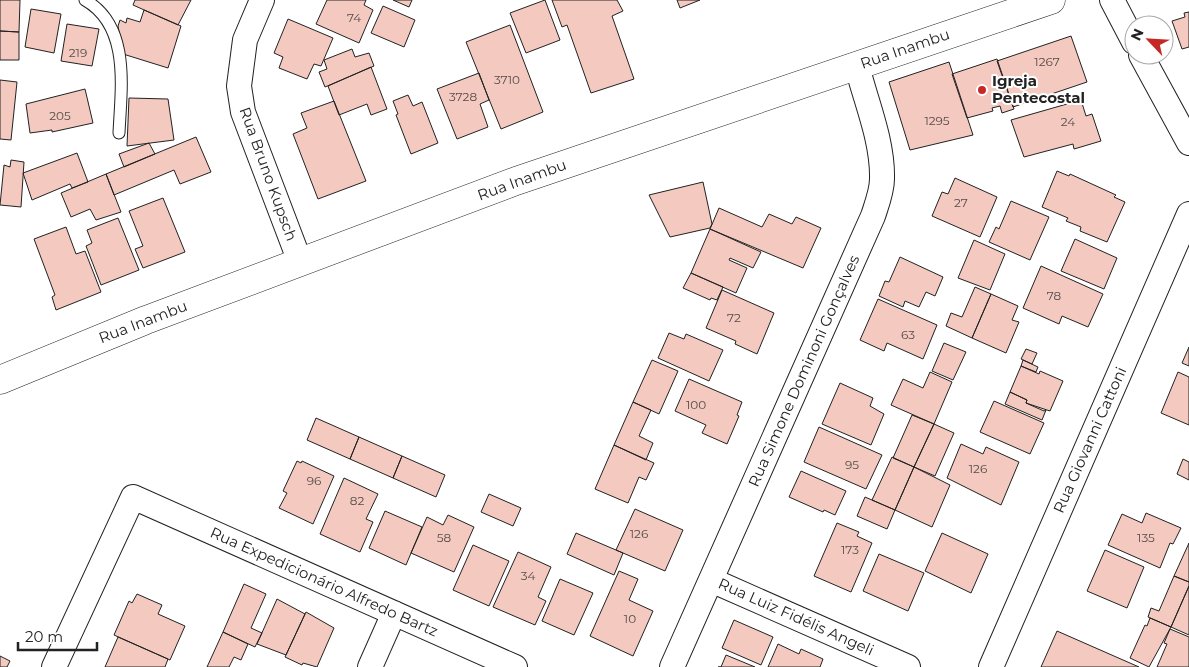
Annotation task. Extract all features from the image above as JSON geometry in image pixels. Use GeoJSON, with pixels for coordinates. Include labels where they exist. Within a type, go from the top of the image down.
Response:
{"type":"FeatureCollection","features":[{"type":"Feature","properties":{"kind":"street","name":"Rua Bruno Kupsch"},"geometry":{"type":"LineString","coordinates":[[262,0],[246,40],[241,60],[240,94],[243,112],[300,262]]}},
{"type":"Feature","properties":{"kind":"street","name":"Rua Inambu"},"geometry":{"type":"LineString","coordinates":[[0,380],[146,320],[516,181],[1051,0]]}},
{"type":"Feature","properties":{"kind":"street"},"geometry":{"type":"LineString","coordinates":[[1112,0],[1124,23]]}},
{"type":"Feature","properties":{"kind":"street"},"geometry":{"type":"LineString","coordinates":[[1146,65],[1189,143]]}},
{"type":"Feature","properties":{"kind":"street","name":"Rua Simone Dominoni Gonçalves"},"geometry":{"type":"LineString","coordinates":[[672,667],[879,199],[882,179],[880,153],[856,66]]}},
{"type":"Feature","properties":{"kind":"street","name":"Rua Giovanni Cattoni"},"geometry":{"type":"LineString","coordinates":[[991,667],[1189,214]]}},
{"type":"Feature","properties":{"kind":"street","name":"Rua Expedicionário Alfredo Bartz"},"geometry":{"type":"LineString","coordinates":[[54,667],[133,497],[515,667]]}},
{"type":"Feature","properties":{"kind":"street","name":"Rua Luiz Fidélis Angeli"},"geometry":{"type":"LineString","coordinates":[[711,580],[908,667]]}},
{"type":"Feature","properties":{"kind":"street"},"geometry":{"type":"LineString","coordinates":[[370,667],[394,613]]}},
{"type":"Feature","properties":{"kind":"lane"},"geometry":{"type":"LineString","coordinates":[[85,0],[105,17],[115,36],[121,82],[119,133]]}},
{"type":"Feature","properties":{"kind":"building"},"geometry":{"type":"Polygon","coordinates":[[[0,0],[20,0],[19,32],[0,31],[0,0]]]}},
{"type":"Feature","properties":{"kind":"building"},"geometry":{"type":"Polygon","coordinates":[[[135,0],[191,0],[178,25],[133,5],[135,0]]]}},
{"type":"Feature","properties":{"kind":"building"},"geometry":{"type":"Polygon","coordinates":[[[327,0],[366,0],[364,5],[373,10],[359,43],[316,24],[327,0]]]}},
{"type":"Feature","properties":{"kind":"building"},"geometry":{"type":"Polygon","coordinates":[[[393,0],[412,0],[409,7],[393,0]]]}},
{"type":"Feature","properties":{"kind":"building"},"geometry":{"type":"Polygon","coordinates":[[[545,0],[560,40],[526,53],[510,13],[545,0]]]}},
{"type":"Feature","properties":{"kind":"building"},"geometry":{"type":"Polygon","coordinates":[[[552,0],[617,0],[623,11],[612,16],[634,79],[591,93],[567,25],[562,27],[552,0]]]}},
{"type":"Feature","properties":{"kind":"building"},"geometry":{"type":"Polygon","coordinates":[[[677,0],[700,0],[680,8],[677,0]]]}},
{"type":"Feature","properties":{"kind":"building"},"geometry":{"type":"Polygon","coordinates":[[[383,6],[415,20],[404,47],[371,33],[383,6]]]}},
{"type":"Feature","properties":{"kind":"building"},"geometry":{"type":"Polygon","coordinates":[[[31,9],[61,14],[54,53],[25,47],[31,9]]]}},
{"type":"Feature","properties":{"kind":"building"},"geometry":{"type":"Polygon","coordinates":[[[144,10],[181,26],[168,68],[123,54],[118,26],[120,20],[126,23],[127,18],[140,22],[144,10]]]}},
{"type":"Feature","properties":{"kind":"building"},"geometry":{"type":"Polygon","coordinates":[[[1189,12],[1189,47],[1182,49],[1174,27],[1174,20],[1185,17],[1184,13],[1189,12]]]}},
{"type":"Feature","properties":{"kind":"building"},"geometry":{"type":"Polygon","coordinates":[[[288,19],[333,38],[321,66],[314,64],[307,79],[279,68],[283,57],[274,53],[288,19]]]}},
{"type":"Feature","properties":{"kind":"building"},"geometry":{"type":"Polygon","coordinates":[[[67,24],[99,29],[92,66],[61,61],[67,24]]]}},
{"type":"Feature","properties":{"kind":"building"},"geometry":{"type":"Polygon","coordinates":[[[510,25],[543,112],[501,129],[466,42],[510,25]]]}},
{"type":"Feature","properties":{"kind":"building"},"geometry":{"type":"Polygon","coordinates":[[[0,31],[19,32],[19,60],[0,60],[0,31]]]}},
{"type":"Feature","properties":{"kind":"building"},"geometry":{"type":"Polygon","coordinates":[[[1071,36],[1087,82],[1013,107],[997,61],[1071,36]]]}},
{"type":"Feature","properties":{"kind":"building"},"geometry":{"type":"Polygon","coordinates":[[[352,49],[355,57],[369,53],[374,66],[325,87],[319,72],[327,69],[324,60],[352,49]]]}},
{"type":"Feature","properties":{"kind":"building","name":"Igreja Pentecostal"},"geometry":{"type":"Polygon","coordinates":[[[997,59],[1014,109],[1002,113],[1000,106],[992,108],[993,111],[967,118],[952,74],[997,59]]]}},
{"type":"Feature","properties":{"kind":"building"},"geometry":{"type":"Polygon","coordinates":[[[949,62],[973,135],[910,150],[889,82],[949,62]]]}},
{"type":"Feature","properties":{"kind":"building"},"geometry":{"type":"Polygon","coordinates":[[[371,67],[387,109],[371,115],[367,104],[339,115],[328,86],[371,67]]]}},
{"type":"Feature","properties":{"kind":"building"},"geometry":{"type":"Polygon","coordinates":[[[479,73],[489,100],[480,104],[488,127],[457,139],[437,89],[479,73]]]}},
{"type":"Feature","properties":{"kind":"building"},"geometry":{"type":"Polygon","coordinates":[[[0,80],[17,82],[11,140],[0,139],[0,80]]]}},
{"type":"Feature","properties":{"kind":"building"},"geometry":{"type":"Polygon","coordinates":[[[85,89],[93,123],[52,132],[52,130],[30,133],[26,104],[85,89]]]}},
{"type":"Feature","properties":{"kind":"building"},"geometry":{"type":"Polygon","coordinates":[[[408,95],[413,106],[422,102],[438,143],[411,154],[396,115],[398,114],[393,101],[408,95]]]}},
{"type":"Feature","properties":{"kind":"building"},"geometry":{"type":"Polygon","coordinates":[[[129,98],[168,99],[174,140],[127,146],[129,98]]]}},
{"type":"Feature","properties":{"kind":"building"},"geometry":{"type":"Polygon","coordinates":[[[1081,100],[1086,116],[1092,114],[1101,141],[1074,149],[1073,144],[1024,157],[1011,120],[1081,100]]]}},
{"type":"Feature","properties":{"kind":"building"},"geometry":{"type":"Polygon","coordinates":[[[334,101],[366,181],[318,199],[293,134],[307,128],[301,113],[334,101]]]}},
{"type":"Feature","properties":{"kind":"building"},"geometry":{"type":"Polygon","coordinates":[[[196,137],[211,172],[180,184],[174,170],[114,195],[106,174],[196,137]]]}},
{"type":"Feature","properties":{"kind":"building"},"geometry":{"type":"Polygon","coordinates":[[[149,143],[155,154],[124,167],[119,154],[149,143]]]}},
{"type":"Feature","properties":{"kind":"building"},"geometry":{"type":"Polygon","coordinates":[[[77,153],[88,182],[72,188],[70,184],[32,200],[23,173],[77,153]]]}},
{"type":"Feature","properties":{"kind":"building"},"geometry":{"type":"Polygon","coordinates":[[[11,160],[24,162],[21,207],[0,205],[4,165],[10,167],[11,160]]]}},
{"type":"Feature","properties":{"kind":"building"},"geometry":{"type":"Polygon","coordinates":[[[1057,171],[1069,176],[1070,174],[1116,195],[1114,197],[1125,202],[1107,242],[1080,231],[1081,227],[1066,221],[1068,218],[1042,207],[1057,171]]]}},
{"type":"Feature","properties":{"kind":"building"},"geometry":{"type":"Polygon","coordinates":[[[106,174],[121,212],[96,220],[90,209],[71,217],[61,193],[106,174]]]}},
{"type":"Feature","properties":{"kind":"building"},"geometry":{"type":"Polygon","coordinates":[[[955,178],[997,197],[980,237],[932,216],[942,192],[948,194],[955,178]]]}},
{"type":"Feature","properties":{"kind":"building"},"geometry":{"type":"Polygon","coordinates":[[[703,182],[712,224],[710,228],[670,237],[649,195],[703,182]]]}},
{"type":"Feature","properties":{"kind":"building"},"geometry":{"type":"Polygon","coordinates":[[[163,198],[185,252],[143,268],[135,249],[143,246],[129,211],[163,198]]]}},
{"type":"Feature","properties":{"kind":"building"},"geometry":{"type":"Polygon","coordinates":[[[1011,201],[1049,217],[1030,260],[989,242],[996,227],[999,229],[1011,201]]]}},
{"type":"Feature","properties":{"kind":"building"},"geometry":{"type":"Polygon","coordinates":[[[719,208],[762,227],[769,214],[792,224],[796,217],[821,228],[803,268],[710,229],[719,208]]]}},
{"type":"Feature","properties":{"kind":"building"},"geometry":{"type":"Polygon","coordinates":[[[118,218],[139,270],[101,285],[86,246],[92,243],[87,230],[118,218]]]}},
{"type":"Feature","properties":{"kind":"building"},"geometry":{"type":"Polygon","coordinates":[[[66,227],[76,254],[85,251],[101,292],[56,310],[52,297],[55,295],[34,239],[66,227]]]}},
{"type":"Feature","properties":{"kind":"building"},"geometry":{"type":"Polygon","coordinates":[[[710,229],[761,252],[753,268],[730,258],[729,260],[747,268],[736,293],[691,273],[710,229]]]}},
{"type":"Feature","properties":{"kind":"building"},"geometry":{"type":"Polygon","coordinates":[[[1075,239],[1117,258],[1104,289],[1061,271],[1075,239]]]}},
{"type":"Feature","properties":{"kind":"building"},"geometry":{"type":"Polygon","coordinates":[[[974,240],[1005,254],[990,290],[958,278],[974,240]]]}},
{"type":"Feature","properties":{"kind":"building"},"geometry":{"type":"Polygon","coordinates":[[[900,257],[943,277],[935,296],[926,292],[919,307],[905,301],[903,307],[879,296],[885,281],[889,282],[900,257]]]}},
{"type":"Feature","properties":{"kind":"building"},"geometry":{"type":"Polygon","coordinates":[[[1041,266],[1103,294],[1088,327],[1062,316],[1059,324],[1023,308],[1041,266]]]}},
{"type":"Feature","properties":{"kind":"building"},"geometry":{"type":"Polygon","coordinates":[[[691,273],[723,287],[717,300],[711,298],[710,300],[683,288],[691,273]]]}},
{"type":"Feature","properties":{"kind":"building"},"geometry":{"type":"Polygon","coordinates":[[[975,287],[991,294],[972,338],[946,326],[951,313],[962,317],[975,287]]]}},
{"type":"Feature","properties":{"kind":"building"},"geometry":{"type":"Polygon","coordinates":[[[722,290],[774,313],[757,354],[735,344],[736,341],[706,328],[722,290]]]}},
{"type":"Feature","properties":{"kind":"building"},"geometry":{"type":"Polygon","coordinates":[[[991,294],[1018,306],[1012,320],[1019,322],[1006,353],[972,338],[991,294]]]}},
{"type":"Feature","properties":{"kind":"building"},"geometry":{"type":"Polygon","coordinates":[[[878,299],[937,325],[923,359],[887,343],[884,351],[860,340],[878,299]]]}},
{"type":"Feature","properties":{"kind":"building"},"geometry":{"type":"Polygon","coordinates":[[[669,333],[684,339],[686,334],[723,350],[709,381],[658,358],[669,333]]]}},
{"type":"Feature","properties":{"kind":"building"},"geometry":{"type":"Polygon","coordinates":[[[944,343],[966,352],[953,380],[932,371],[944,343]]]}},
{"type":"Feature","properties":{"kind":"building"},"geometry":{"type":"Polygon","coordinates":[[[1189,347],[1189,366],[1182,363],[1189,347]]]}},
{"type":"Feature","properties":{"kind":"building"},"geometry":{"type":"Polygon","coordinates":[[[1026,349],[1037,353],[1032,364],[1021,359],[1026,349]]]}},
{"type":"Feature","properties":{"kind":"building"},"geometry":{"type":"Polygon","coordinates":[[[652,360],[678,371],[659,414],[633,402],[652,360]]]}},
{"type":"Feature","properties":{"kind":"building"},"geometry":{"type":"Polygon","coordinates":[[[1023,360],[1038,367],[1036,372],[1021,366],[1023,360]]]}},
{"type":"Feature","properties":{"kind":"building"},"geometry":{"type":"Polygon","coordinates":[[[1021,366],[1039,374],[1040,371],[1063,381],[1050,411],[1026,403],[1027,400],[1010,392],[1021,366]]]}},
{"type":"Feature","properties":{"kind":"building"},"geometry":{"type":"Polygon","coordinates":[[[930,372],[952,382],[934,424],[891,405],[903,379],[923,388],[930,372]]]}},
{"type":"Feature","properties":{"kind":"building"},"geometry":{"type":"Polygon","coordinates":[[[1178,372],[1189,377],[1189,425],[1161,413],[1178,372]]]}},
{"type":"Feature","properties":{"kind":"building"},"geometry":{"type":"Polygon","coordinates":[[[689,379],[742,402],[737,415],[739,416],[727,444],[702,433],[706,425],[675,411],[689,379]]]}},
{"type":"Feature","properties":{"kind":"building"},"geometry":{"type":"Polygon","coordinates":[[[840,383],[873,398],[870,406],[884,414],[871,445],[822,424],[840,383]]]}},
{"type":"Feature","properties":{"kind":"building"},"geometry":{"type":"Polygon","coordinates":[[[1010,392],[1027,400],[1026,403],[1044,411],[1046,410],[1042,420],[1005,404],[1010,392]]]}},
{"type":"Feature","properties":{"kind":"building"},"geometry":{"type":"Polygon","coordinates":[[[994,401],[1044,423],[1030,454],[980,432],[994,401]]]}},
{"type":"Feature","properties":{"kind":"building"},"geometry":{"type":"Polygon","coordinates":[[[633,402],[651,410],[639,436],[653,443],[646,460],[614,445],[633,402]]]}},
{"type":"Feature","properties":{"kind":"building"},"geometry":{"type":"Polygon","coordinates":[[[912,415],[934,424],[914,467],[893,458],[912,415]]]}},
{"type":"Feature","properties":{"kind":"building"},"geometry":{"type":"Polygon","coordinates":[[[316,418],[359,437],[350,459],[307,440],[316,418]]]}},
{"type":"Feature","properties":{"kind":"building"},"geometry":{"type":"Polygon","coordinates":[[[934,424],[954,433],[935,476],[914,467],[934,424]]]}},
{"type":"Feature","properties":{"kind":"building"},"geometry":{"type":"Polygon","coordinates":[[[819,427],[882,455],[866,489],[804,462],[819,427]]]}},
{"type":"Feature","properties":{"kind":"building"},"geometry":{"type":"Polygon","coordinates":[[[359,437],[402,456],[393,478],[350,459],[359,437]]]}},
{"type":"Feature","properties":{"kind":"building"},"geometry":{"type":"Polygon","coordinates":[[[961,444],[983,454],[986,447],[1019,462],[1001,505],[947,478],[961,444]]]}},
{"type":"Feature","properties":{"kind":"building"},"geometry":{"type":"Polygon","coordinates":[[[614,445],[654,463],[646,480],[639,477],[628,503],[595,489],[614,445]]]}},
{"type":"Feature","properties":{"kind":"building"},"geometry":{"type":"Polygon","coordinates":[[[402,456],[445,475],[436,497],[393,478],[402,456]]]}},
{"type":"Feature","properties":{"kind":"building"},"geometry":{"type":"Polygon","coordinates":[[[892,457],[914,467],[895,510],[872,500],[892,457]]]}},
{"type":"Feature","properties":{"kind":"building"},"geometry":{"type":"Polygon","coordinates":[[[1183,459],[1189,462],[1189,480],[1177,474],[1183,459]]]}},
{"type":"Feature","properties":{"kind":"building"},"geometry":{"type":"Polygon","coordinates":[[[297,461],[301,463],[302,461],[334,476],[313,524],[279,508],[287,493],[283,491],[297,461]]]}},
{"type":"Feature","properties":{"kind":"building"},"geometry":{"type":"Polygon","coordinates":[[[914,467],[950,485],[932,527],[895,510],[914,467]]]}},
{"type":"Feature","properties":{"kind":"building"},"geometry":{"type":"Polygon","coordinates":[[[801,471],[846,491],[835,515],[824,510],[823,512],[789,497],[801,471]]]}},
{"type":"Feature","properties":{"kind":"building"},"geometry":{"type":"Polygon","coordinates":[[[344,478],[378,494],[366,519],[373,522],[360,552],[320,534],[344,478]]]}},
{"type":"Feature","properties":{"kind":"building"},"geometry":{"type":"Polygon","coordinates":[[[489,494],[521,508],[513,526],[481,512],[489,494]]]}},
{"type":"Feature","properties":{"kind":"building"},"geometry":{"type":"Polygon","coordinates":[[[865,497],[895,510],[887,529],[857,516],[865,497]]]}},
{"type":"Feature","properties":{"kind":"building"},"geometry":{"type":"Polygon","coordinates":[[[635,509],[683,530],[665,571],[616,550],[635,509]]]}},
{"type":"Feature","properties":{"kind":"building"},"geometry":{"type":"Polygon","coordinates":[[[385,511],[422,527],[406,565],[369,548],[385,511]]]}},
{"type":"Feature","properties":{"kind":"building"},"geometry":{"type":"Polygon","coordinates":[[[1146,513],[1181,528],[1173,544],[1170,543],[1160,568],[1108,545],[1122,514],[1142,523],[1146,513]]]}},
{"type":"Feature","properties":{"kind":"building"},"geometry":{"type":"Polygon","coordinates":[[[448,515],[474,527],[454,572],[411,553],[427,517],[443,525],[448,515]]]}},
{"type":"Feature","properties":{"kind":"building"},"geometry":{"type":"Polygon","coordinates":[[[837,523],[859,532],[857,536],[872,543],[851,592],[814,576],[837,523]]]}},
{"type":"Feature","properties":{"kind":"building"},"geometry":{"type":"Polygon","coordinates":[[[576,533],[623,553],[614,575],[567,554],[576,533]]]}},
{"type":"Feature","properties":{"kind":"building"},"geometry":{"type":"Polygon","coordinates":[[[942,533],[988,554],[971,593],[925,571],[942,533]]]}},
{"type":"Feature","properties":{"kind":"building"},"geometry":{"type":"Polygon","coordinates":[[[1189,543],[1189,582],[1174,576],[1189,543]]]}},
{"type":"Feature","properties":{"kind":"building"},"geometry":{"type":"Polygon","coordinates":[[[473,545],[509,561],[489,606],[453,590],[473,545]]]}},
{"type":"Feature","properties":{"kind":"building"},"geometry":{"type":"Polygon","coordinates":[[[1105,550],[1144,567],[1127,608],[1087,591],[1105,550]]]}},
{"type":"Feature","properties":{"kind":"building"},"geometry":{"type":"Polygon","coordinates":[[[518,552],[551,567],[538,597],[546,601],[535,625],[493,607],[518,552]]]}},
{"type":"Feature","properties":{"kind":"building"},"geometry":{"type":"Polygon","coordinates":[[[879,554],[924,573],[908,611],[863,591],[879,554]]]}},
{"type":"Feature","properties":{"kind":"building"},"geometry":{"type":"Polygon","coordinates":[[[619,571],[638,579],[629,600],[653,611],[633,656],[590,636],[619,571]]]}},
{"type":"Feature","properties":{"kind":"building"},"geometry":{"type":"Polygon","coordinates":[[[1174,576],[1189,582],[1189,586],[1171,627],[1148,617],[1151,608],[1159,611],[1174,576]]]}},
{"type":"Feature","properties":{"kind":"building"},"geometry":{"type":"Polygon","coordinates":[[[560,579],[593,593],[574,635],[542,621],[560,579]]]}},
{"type":"Feature","properties":{"kind":"building"},"geometry":{"type":"Polygon","coordinates":[[[244,584],[266,594],[251,628],[262,633],[255,647],[223,632],[244,584]]]}},
{"type":"Feature","properties":{"kind":"building"},"geometry":{"type":"Polygon","coordinates":[[[1189,586],[1189,635],[1171,627],[1189,586]]]}},
{"type":"Feature","properties":{"kind":"building"},"geometry":{"type":"Polygon","coordinates":[[[137,594],[162,605],[158,614],[185,626],[170,660],[114,635],[129,601],[132,603],[137,594]]]}},
{"type":"Feature","properties":{"kind":"building"},"geometry":{"type":"Polygon","coordinates":[[[277,599],[305,614],[286,655],[257,644],[277,599]]]}},
{"type":"Feature","properties":{"kind":"building"},"geometry":{"type":"Polygon","coordinates":[[[306,612],[334,628],[317,667],[303,663],[302,665],[285,657],[306,612]]]}},
{"type":"Feature","properties":{"kind":"building"},"geometry":{"type":"Polygon","coordinates":[[[1150,618],[1171,627],[1149,667],[1130,658],[1150,618]]]}},
{"type":"Feature","properties":{"kind":"building"},"geometry":{"type":"Polygon","coordinates":[[[734,620],[773,637],[761,665],[722,648],[734,620]]]}},
{"type":"Feature","properties":{"kind":"building"},"geometry":{"type":"Polygon","coordinates":[[[1170,629],[1189,637],[1189,667],[1157,667],[1167,644],[1164,643],[1170,629]]]}},
{"type":"Feature","properties":{"kind":"building"},"geometry":{"type":"Polygon","coordinates":[[[1057,631],[1139,667],[1041,667],[1057,631]]]}},
{"type":"Feature","properties":{"kind":"building"},"geometry":{"type":"Polygon","coordinates":[[[223,632],[248,644],[241,660],[234,657],[229,667],[207,667],[223,632]]]}},
{"type":"Feature","properties":{"kind":"building"},"geometry":{"type":"Polygon","coordinates":[[[118,637],[168,659],[165,667],[105,667],[118,637]]]}},
{"type":"Feature","properties":{"kind":"building"},"geometry":{"type":"Polygon","coordinates":[[[778,644],[799,654],[801,649],[823,659],[820,667],[768,667],[778,644]]]}},
{"type":"Feature","properties":{"kind":"building"},"geometry":{"type":"Polygon","coordinates":[[[726,655],[755,667],[721,667],[726,655]]]}},
{"type":"Feature","properties":{"kind":"building"},"geometry":{"type":"Polygon","coordinates":[[[0,656],[10,661],[7,667],[0,667],[0,656]]]}},
{"type":"Feature","properties":{"kind":"place","name":"Igreja Pentecostal"},"geometry":{"type":"Point","coordinates":[982,90]}}]}
